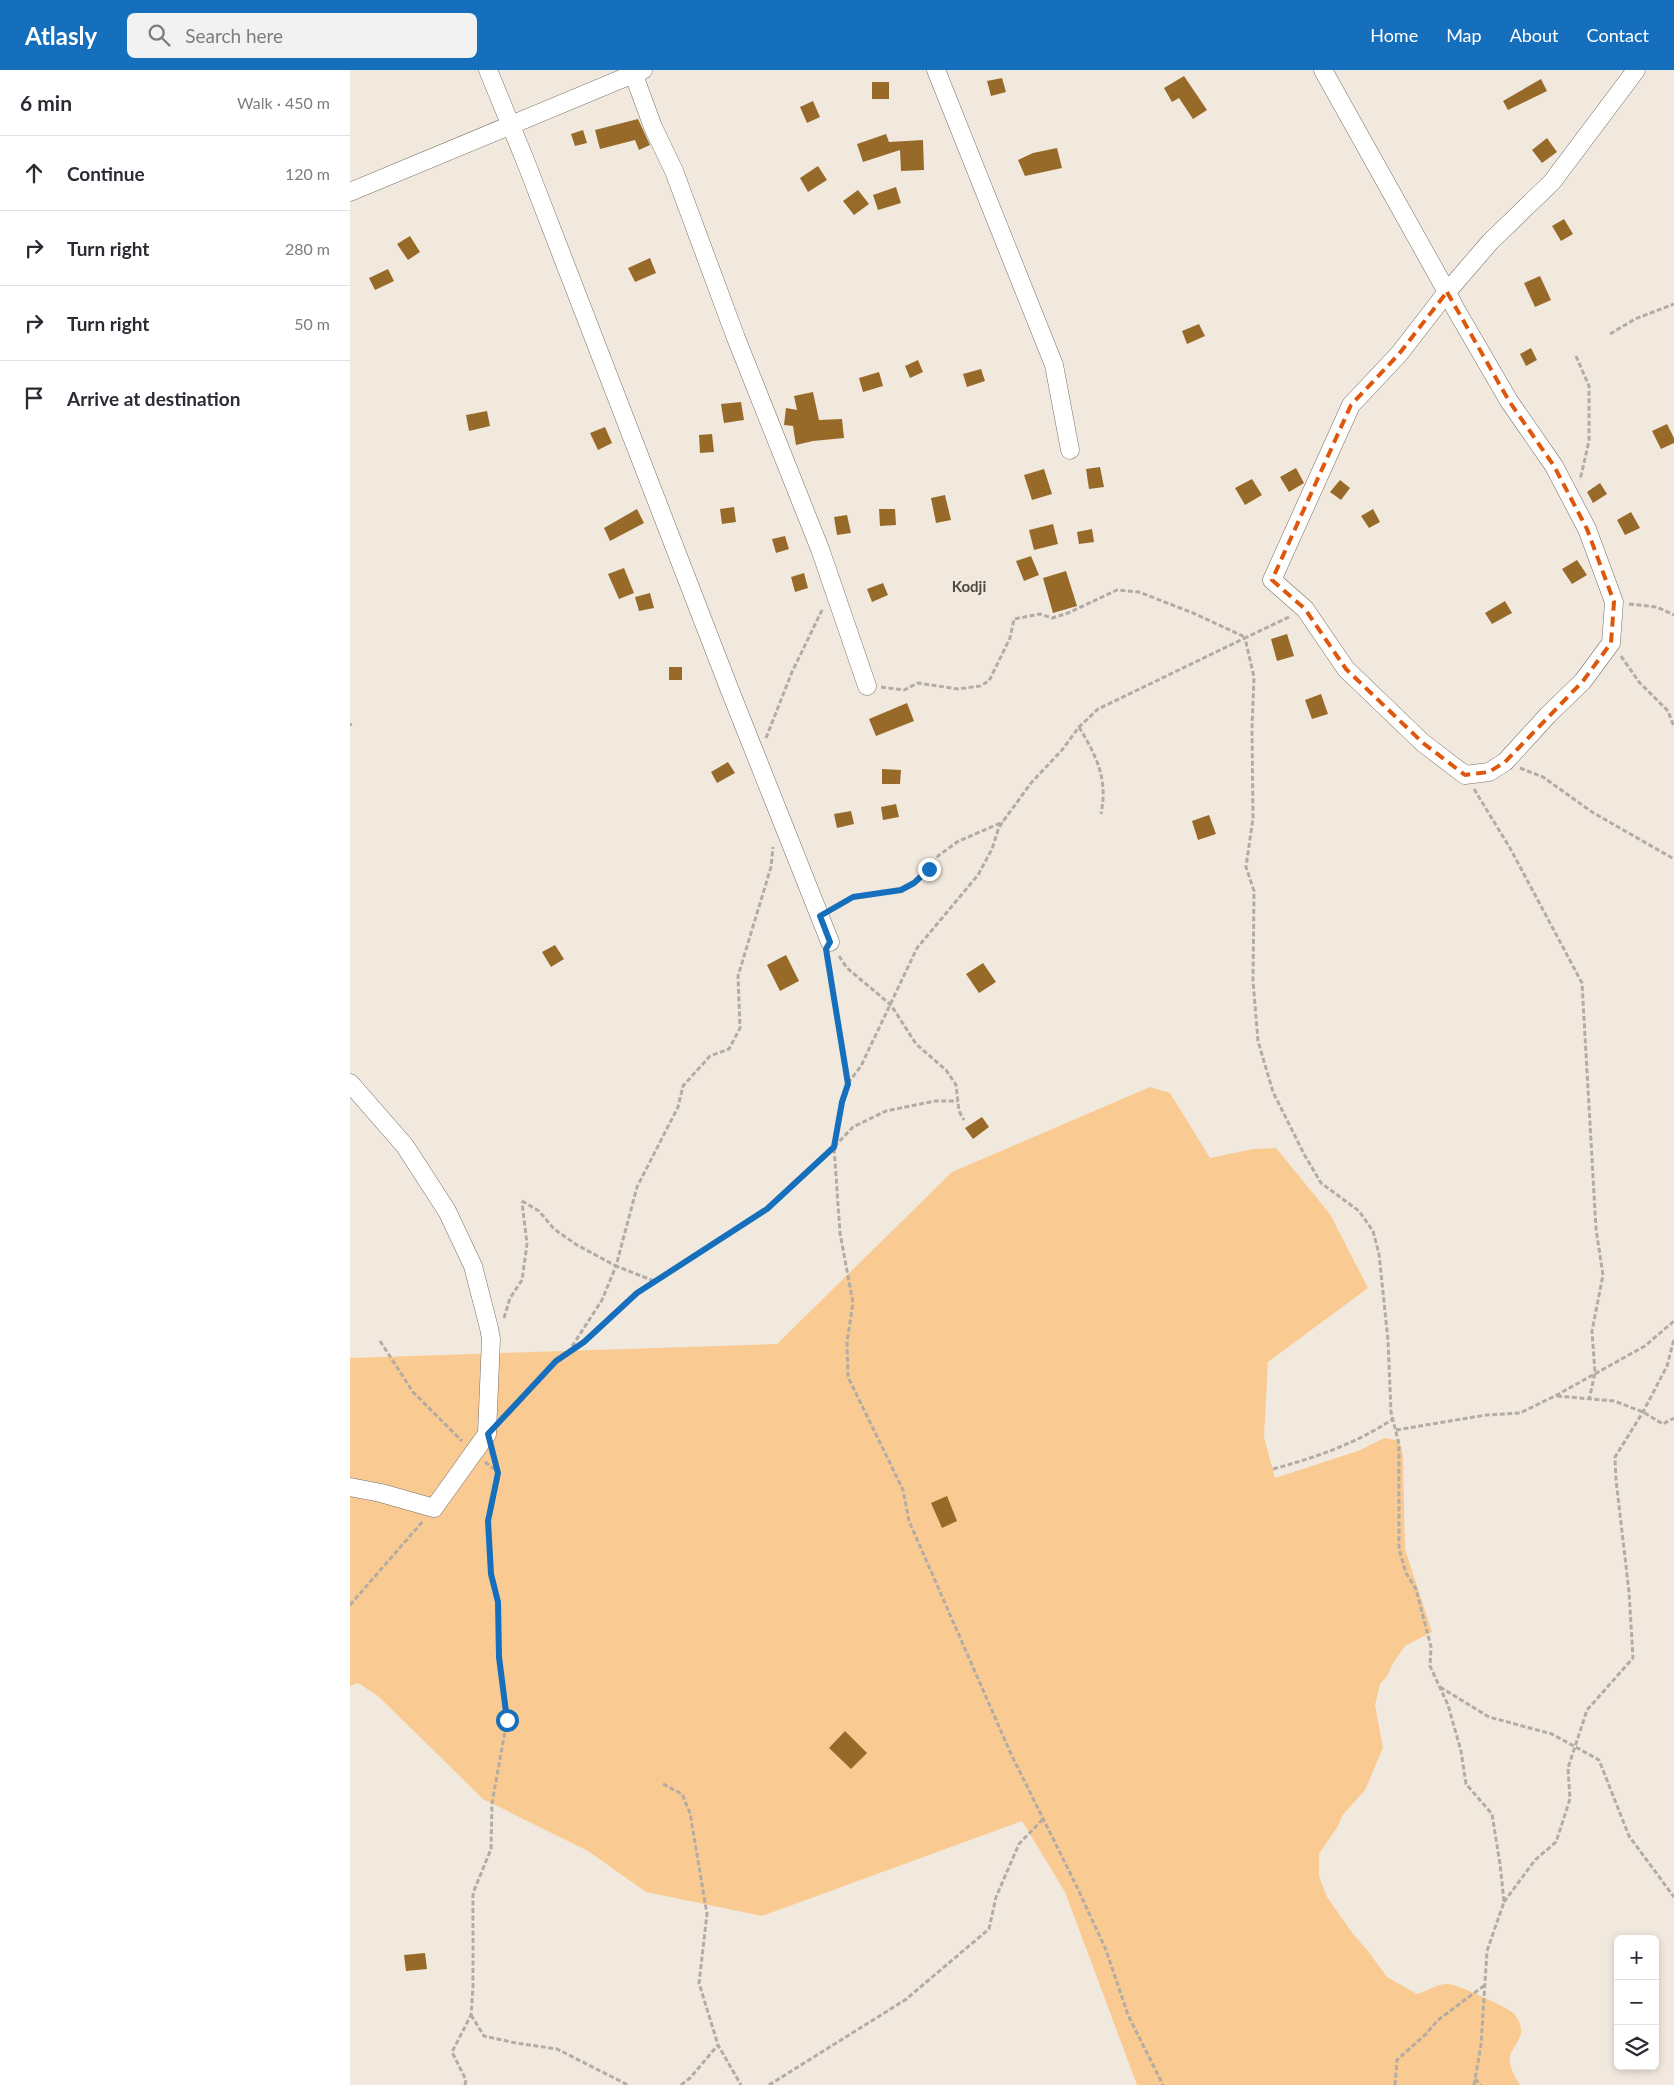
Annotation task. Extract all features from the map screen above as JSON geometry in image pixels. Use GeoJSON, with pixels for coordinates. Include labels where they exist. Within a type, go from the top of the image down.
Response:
{"type":"FeatureCollection","features":[{"type":"Feature","properties":{"kind":"street"},"geometry":{"type":"LineString","coordinates":[[488,70],[830,942]]}},
{"type":"Feature","properties":{"kind":"street"},"geometry":{"type":"LineString","coordinates":[[936,70],[1054,365],[1070,450]]}},
{"type":"Feature","properties":{"kind":"street"},"geometry":{"type":"LineString","coordinates":[[1322,70],[1447,292],[1509,400],[1554,466],[1587,529],[1614,602],[1611,643],[1583,681],[1548,715],[1505,762],[1488,772],[1465,775],[1423,743],[1346,669],[1305,609],[1272,580],[1351,405],[1399,354],[1447,292],[1490,242],[1552,182],[1636,70]]}},
{"type":"Feature","properties":{"kind":"street"},"geometry":{"type":"LineString","coordinates":[[350,192],[636,71],[653,127],[674,171],[736,338],[820,548],[867,686]]}},
{"type":"Feature","properties":{"kind":"street"},"geometry":{"type":"LineString","coordinates":[[350,1083],[404,1146],[447,1210],[473,1266],[491,1339],[488,1434],[434,1508],[381,1492],[350,1487]]}},
{"type":"Feature","properties":{"kind":"path"},"geometry":{"type":"LineString","coordinates":[[1610,334],[1635,319],[1674,304]]}},
{"type":"Feature","properties":{"kind":"path"},"geometry":{"type":"LineString","coordinates":[[1574,505],[1590,441],[1589,386],[1576,356]]}},
{"type":"Feature","properties":{"kind":"path"},"geometry":{"type":"LineString","coordinates":[[757,759],[792,672],[833,588]]}},
{"type":"Feature","properties":{"kind":"path"},"geometry":{"type":"LineString","coordinates":[[867,686],[904,690],[918,683],[958,689],[980,686],[989,681],[1010,638],[1014,619],[1040,614],[1052,618],[1068,613],[1117,590],[1139,592],[1193,613],[1245,638]]}},
{"type":"Feature","properties":{"kind":"path"},"geometry":{"type":"LineString","coordinates":[[1614,602],[1656,607],[1674,615]]}},
{"type":"Feature","properties":{"kind":"path"},"geometry":{"type":"LineString","coordinates":[[1164,2085],[1128,2015],[1106,1950],[1010,1754],[909,1521],[903,1490],[848,1377],[847,1342],[853,1303],[840,1233],[834,1147],[842,1102],[848,1084],[861,1066],[917,948],[978,875],[992,849],[999,827],[1031,782],[1098,709],[1305,609]]}},
{"type":"Feature","properties":{"kind":"path"},"geometry":{"type":"LineString","coordinates":[[1245,638],[1254,676],[1252,728],[1253,818],[1246,867],[1254,891],[1253,981],[1258,1041],[1273,1092],[1308,1162],[1321,1183],[1359,1211],[1373,1231],[1379,1254],[1387,1331],[1391,1412],[1399,1444],[1399,1549],[1406,1573],[1416,1590],[1431,1647],[1430,1666],[1448,1705],[1461,1751],[1466,1784],[1492,1814],[1504,1902]]}},
{"type":"Feature","properties":{"kind":"path"},"geometry":{"type":"LineString","coordinates":[[1611,643],[1639,682],[1668,711],[1674,727]]}},
{"type":"Feature","properties":{"kind":"path"},"geometry":{"type":"LineString","coordinates":[[1079,728],[1092,749],[1102,776],[1104,798],[1101,814]]}},
{"type":"Feature","properties":{"kind":"path"},"geometry":{"type":"LineString","coordinates":[[1505,762],[1543,778],[1592,812],[1674,859]]}},
{"type":"Feature","properties":{"kind":"path"},"geometry":{"type":"LineString","coordinates":[[1465,775],[1510,848],[1582,983],[1596,1230],[1603,1275],[1592,1330],[1595,1373],[1589,1400]]}},
{"type":"Feature","properties":{"kind":"path"},"geometry":{"type":"LineString","coordinates":[[820,916],[853,897],[901,890],[914,883],[929,869],[938,856],[957,842],[1003,822]]}},
{"type":"Feature","properties":{"kind":"path"},"geometry":{"type":"LineString","coordinates":[[567,1354],[602,1300],[616,1266],[637,1187],[678,1107],[683,1086],[710,1056],[729,1049],[740,1028],[738,976],[771,867],[774,838]]}},
{"type":"Feature","properties":{"kind":"path"},"geometry":{"type":"LineString","coordinates":[[848,1084],[826,949],[830,942],[847,968],[891,1005],[916,1044],[946,1070],[956,1085],[960,1111],[964,1120]]}},
{"type":"Feature","properties":{"kind":"path"},"geometry":{"type":"LineString","coordinates":[[465,2085],[466,2080],[452,2052],[471,2015],[473,1988],[473,1892],[491,1849],[492,1803],[507,1720],[499,1657],[498,1602],[491,1574],[488,1521],[498,1473],[488,1434],[556,1361],[584,1342],[637,1293],[767,1209],[853,1127],[886,1111],[935,1102],[958,1101]]}},
{"type":"Feature","properties":{"kind":"path"},"geometry":{"type":"LineString","coordinates":[[491,1339],[503,1322],[510,1298],[522,1280],[527,1244],[522,1201],[539,1211],[554,1229],[576,1245],[616,1266],[654,1281]]}},
{"type":"Feature","properties":{"kind":"path"},"geometry":{"type":"LineString","coordinates":[[1396,1430],[1486,1414],[1520,1413],[1556,1396],[1645,1346],[1674,1321]]}},
{"type":"Feature","properties":{"kind":"path"},"geometry":{"type":"LineString","coordinates":[[1474,2085],[1481,2045],[1487,1952],[1504,1902],[1535,1860],[1556,1842],[1570,1799],[1568,1768],[1587,1710],[1633,1658],[1629,1592],[1615,1457],[1643,1412],[1667,1366],[1674,1339]]}},
{"type":"Feature","properties":{"kind":"path"},"geometry":{"type":"LineString","coordinates":[[380,1341],[413,1392],[498,1473]]}},
{"type":"Feature","properties":{"kind":"path"},"geometry":{"type":"LineString","coordinates":[[1556,1396],[1614,1401],[1643,1412],[1663,1424],[1674,1418]]}},
{"type":"Feature","properties":{"kind":"path"},"geometry":{"type":"LineString","coordinates":[[1273,1469],[1338,1449],[1368,1436],[1393,1419]]}},
{"type":"Feature","properties":{"kind":"path"},"geometry":{"type":"LineString","coordinates":[[350,1605],[434,1508]]}},
{"type":"Feature","properties":{"kind":"path"},"geometry":{"type":"LineString","coordinates":[[1438,1686],[1489,1717],[1552,1734],[1599,1760],[1629,1836],[1674,1897]]}},
{"type":"Feature","properties":{"kind":"path"},"geometry":{"type":"LineString","coordinates":[[663,1784],[682,1794],[690,1813],[708,1914],[699,1983],[718,2045],[741,2085]]}},
{"type":"Feature","properties":{"kind":"path"},"geometry":{"type":"LineString","coordinates":[[769,2085],[905,2000],[989,1929],[996,1897],[1020,1844],[1043,1819]]}},
{"type":"Feature","properties":{"kind":"path"},"geometry":{"type":"LineString","coordinates":[[1395,2085],[1397,2060],[1426,2034],[1438,2020],[1485,1985]]}},
{"type":"Feature","properties":{"kind":"path"},"geometry":{"type":"LineString","coordinates":[[471,2015],[484,2036],[516,2043],[557,2048],[599,2068],[628,2085]]}},
{"type":"Feature","properties":{"kind":"path"},"geometry":{"type":"LineString","coordinates":[[681,2085],[690,2078],[718,2045]]}},
{"type":"Feature","properties":{"kind":"path"},"geometry":{"type":"LineString","coordinates":[[1475,2079],[1482,2085]]}},
{"type":"Feature","properties":{"kind":"highlighted area"},"geometry":{"type":"Polygon","coordinates":[[[1447,292],[1509,401],[1554,466],[1587,529],[1614,602],[1611,643],[1583,681],[1505,762],[1489,772],[1465,775],[1423,743],[1346,669],[1305,609],[1272,580],[1351,405],[1399,354],[1447,292]]]}},
{"type":"Feature","properties":{"kind":"shaded area"},"geometry":{"type":"Polygon","coordinates":[[[1150,1087],[1170,1093],[1210,1158],[1253,1149],[1276,1148],[1330,1214],[1368,1288],[1268,1362],[1264,1437],[1275,1478],[1358,1451],[1384,1438],[1396,1440],[1401,1446],[1403,1457],[1405,1549],[1432,1632],[1405,1646],[1392,1665],[1388,1675],[1380,1684],[1375,1705],[1383,1748],[1365,1790],[1342,1816],[1338,1826],[1319,1854],[1319,1876],[1327,1897],[1387,1977],[1417,1994],[1440,1985],[1454,1985],[1491,2001],[1514,2014],[1518,2019],[1521,2033],[1511,2054],[1510,2063],[1520,2085],[1137,2085],[1065,1892],[1022,1821],[762,1916],[646,1892],[588,1851],[483,1799],[378,1696],[358,1683],[350,1686],[350,1358],[777,1344],[952,1172],[1150,1087]]]}},
{"type":"Feature","properties":{"kind":"building"},"geometry":{"type":"Polygon","coordinates":[[[1184,76],[1207,110],[1193,119],[1179,98],[1172,102],[1164,88],[1184,76]]]}},
{"type":"Feature","properties":{"kind":"building"},"geometry":{"type":"Polygon","coordinates":[[[1002,78],[1006,92],[991,96],[987,81],[1002,78]]]}},
{"type":"Feature","properties":{"kind":"building"},"geometry":{"type":"Polygon","coordinates":[[[1541,79],[1547,91],[1508,110],[1503,101],[1541,79]]]}},
{"type":"Feature","properties":{"kind":"building"},"geometry":{"type":"Polygon","coordinates":[[[872,82],[889,82],[889,99],[872,99],[872,82]]]}},
{"type":"Feature","properties":{"kind":"building"},"geometry":{"type":"Polygon","coordinates":[[[813,101],[820,117],[807,123],[800,107],[813,101]]]}},
{"type":"Feature","properties":{"kind":"building"},"geometry":{"type":"Polygon","coordinates":[[[638,119],[650,145],[639,150],[635,140],[600,149],[595,130],[638,119]]]}},
{"type":"Feature","properties":{"kind":"building"},"geometry":{"type":"Polygon","coordinates":[[[583,130],[587,143],[575,146],[571,134],[583,130]]]}},
{"type":"Feature","properties":{"kind":"building"},"geometry":{"type":"Polygon","coordinates":[[[886,134],[889,142],[923,140],[924,170],[901,171],[900,150],[863,162],[857,144],[886,134]]]}},
{"type":"Feature","properties":{"kind":"building"},"geometry":{"type":"Polygon","coordinates":[[[1547,138],[1557,152],[1542,163],[1532,150],[1547,138]]]}},
{"type":"Feature","properties":{"kind":"building"},"geometry":{"type":"Polygon","coordinates":[[[1057,148],[1062,168],[1025,176],[1018,160],[1033,153],[1057,148]]]}},
{"type":"Feature","properties":{"kind":"building"},"geometry":{"type":"Polygon","coordinates":[[[818,166],[827,180],[808,192],[800,178],[818,166]]]}},
{"type":"Feature","properties":{"kind":"building"},"geometry":{"type":"Polygon","coordinates":[[[896,187],[901,203],[878,210],[873,195],[896,187]]]}},
{"type":"Feature","properties":{"kind":"building"},"geometry":{"type":"Polygon","coordinates":[[[858,190],[869,204],[854,215],[843,201],[858,190]]]}},
{"type":"Feature","properties":{"kind":"building"},"geometry":{"type":"Polygon","coordinates":[[[1564,219],[1573,234],[1561,241],[1552,226],[1564,219]]]}},
{"type":"Feature","properties":{"kind":"building"},"geometry":{"type":"Polygon","coordinates":[[[410,236],[420,252],[408,260],[397,244],[410,236]]]}},
{"type":"Feature","properties":{"kind":"building"},"geometry":{"type":"Polygon","coordinates":[[[650,258],[656,273],[635,282],[628,268],[650,258]]]}},
{"type":"Feature","properties":{"kind":"building"},"geometry":{"type":"Polygon","coordinates":[[[388,269],[394,281],[375,290],[369,278],[388,269]]]}},
{"type":"Feature","properties":{"kind":"building"},"geometry":{"type":"Polygon","coordinates":[[[1540,276],[1551,300],[1535,307],[1524,283],[1540,276]]]}},
{"type":"Feature","properties":{"kind":"building"},"geometry":{"type":"Polygon","coordinates":[[[1199,324],[1205,336],[1187,344],[1182,331],[1199,324]]]}},
{"type":"Feature","properties":{"kind":"building"},"geometry":{"type":"Polygon","coordinates":[[[1531,348],[1537,360],[1526,366],[1520,354],[1531,348]]]}},
{"type":"Feature","properties":{"kind":"building"},"geometry":{"type":"Polygon","coordinates":[[[918,360],[923,372],[910,378],[905,366],[918,360]]]}},
{"type":"Feature","properties":{"kind":"building"},"geometry":{"type":"Polygon","coordinates":[[[981,369],[985,381],[967,387],[963,374],[981,369]]]}},
{"type":"Feature","properties":{"kind":"building"},"geometry":{"type":"Polygon","coordinates":[[[879,372],[883,386],[863,392],[859,378],[879,372]]]}},
{"type":"Feature","properties":{"kind":"building"},"geometry":{"type":"Polygon","coordinates":[[[813,392],[819,420],[842,419],[844,438],[813,441],[796,445],[793,426],[784,425],[786,408],[797,410],[794,396],[813,392]]]}},
{"type":"Feature","properties":{"kind":"building"},"geometry":{"type":"Polygon","coordinates":[[[741,402],[744,420],[724,423],[721,404],[741,402]]]}},
{"type":"Feature","properties":{"kind":"building"},"geometry":{"type":"Polygon","coordinates":[[[487,411],[490,426],[469,431],[466,415],[487,411]]]}},
{"type":"Feature","properties":{"kind":"building"},"geometry":{"type":"Polygon","coordinates":[[[1667,424],[1674,438],[1674,443],[1661,449],[1652,431],[1667,424]]]}},
{"type":"Feature","properties":{"kind":"building"},"geometry":{"type":"Polygon","coordinates":[[[605,427],[612,443],[598,450],[590,433],[605,427]]]}},
{"type":"Feature","properties":{"kind":"building"},"geometry":{"type":"Polygon","coordinates":[[[712,434],[714,452],[700,453],[699,435],[712,434]]]}},
{"type":"Feature","properties":{"kind":"building"},"geometry":{"type":"Polygon","coordinates":[[[1100,467],[1104,487],[1089,489],[1086,469],[1100,467]]]}},
{"type":"Feature","properties":{"kind":"building"},"geometry":{"type":"Polygon","coordinates":[[[1296,468],[1304,483],[1289,492],[1280,477],[1296,468]]]}},
{"type":"Feature","properties":{"kind":"building"},"geometry":{"type":"Polygon","coordinates":[[[1044,469],[1052,494],[1032,500],[1024,475],[1044,469]]]}},
{"type":"Feature","properties":{"kind":"building"},"geometry":{"type":"Polygon","coordinates":[[[1252,479],[1262,495],[1245,505],[1235,488],[1252,479]]]}},
{"type":"Feature","properties":{"kind":"building"},"geometry":{"type":"Polygon","coordinates":[[[1340,480],[1350,488],[1341,500],[1330,492],[1340,480]]]}},
{"type":"Feature","properties":{"kind":"building"},"geometry":{"type":"Polygon","coordinates":[[[1600,483],[1607,494],[1593,503],[1587,492],[1600,483]]]}},
{"type":"Feature","properties":{"kind":"building"},"geometry":{"type":"Polygon","coordinates":[[[945,495],[951,520],[936,523],[931,498],[945,495]]]}},
{"type":"Feature","properties":{"kind":"building"},"geometry":{"type":"Polygon","coordinates":[[[734,507],[736,522],[722,524],[720,509],[734,507]]]}},
{"type":"Feature","properties":{"kind":"building"},"geometry":{"type":"Polygon","coordinates":[[[637,509],[644,523],[610,541],[604,528],[637,509]]]}},
{"type":"Feature","properties":{"kind":"building"},"geometry":{"type":"Polygon","coordinates":[[[879,509],[895,509],[896,525],[880,526],[879,509]]]}},
{"type":"Feature","properties":{"kind":"building"},"geometry":{"type":"Polygon","coordinates":[[[1373,509],[1380,522],[1369,528],[1361,516],[1373,509]]]}},
{"type":"Feature","properties":{"kind":"building"},"geometry":{"type":"Polygon","coordinates":[[[1631,512],[1640,528],[1625,535],[1617,520],[1631,512]]]}},
{"type":"Feature","properties":{"kind":"building"},"geometry":{"type":"Polygon","coordinates":[[[847,515],[851,533],[837,535],[834,517],[847,515]]]}},
{"type":"Feature","properties":{"kind":"building"},"geometry":{"type":"Polygon","coordinates":[[[1053,524],[1058,544],[1034,550],[1029,530],[1053,524]]]}},
{"type":"Feature","properties":{"kind":"building"},"geometry":{"type":"Polygon","coordinates":[[[1092,529],[1094,542],[1079,544],[1077,532],[1092,529]]]}},
{"type":"Feature","properties":{"kind":"building"},"geometry":{"type":"Polygon","coordinates":[[[785,536],[789,549],[776,553],[772,539],[785,536]]]}},
{"type":"Feature","properties":{"kind":"building"},"geometry":{"type":"Polygon","coordinates":[[[1031,556],[1039,575],[1024,581],[1016,561],[1031,556]]]}},
{"type":"Feature","properties":{"kind":"building"},"geometry":{"type":"Polygon","coordinates":[[[1577,560],[1587,575],[1572,584],[1562,569],[1577,560]]]}},
{"type":"Feature","properties":{"kind":"building"},"geometry":{"type":"Polygon","coordinates":[[[624,568],[634,593],[619,599],[608,574],[624,568]]]}},
{"type":"Feature","properties":{"kind":"building"},"geometry":{"type":"Polygon","coordinates":[[[1066,571],[1077,606],[1053,613],[1043,578],[1066,571]]]}},
{"type":"Feature","properties":{"kind":"building"},"geometry":{"type":"Polygon","coordinates":[[[804,573],[808,588],[795,592],[791,577],[804,573]]]}},
{"type":"Feature","properties":{"kind":"building"},"geometry":{"type":"Polygon","coordinates":[[[883,583],[888,595],[872,602],[867,589],[883,583]]]}},
{"type":"Feature","properties":{"kind":"building"},"geometry":{"type":"Polygon","coordinates":[[[650,593],[654,608],[639,611],[635,597],[650,593]]]}},
{"type":"Feature","properties":{"kind":"building"},"geometry":{"type":"Polygon","coordinates":[[[1505,601],[1512,613],[1492,624],[1485,613],[1505,601]]]}},
{"type":"Feature","properties":{"kind":"building"},"geometry":{"type":"Polygon","coordinates":[[[1287,634],[1294,656],[1277,661],[1271,639],[1287,634]]]}},
{"type":"Feature","properties":{"kind":"building"},"geometry":{"type":"Polygon","coordinates":[[[669,667],[682,667],[682,680],[669,680],[669,667]]]}},
{"type":"Feature","properties":{"kind":"building"},"geometry":{"type":"Polygon","coordinates":[[[1321,694],[1328,714],[1312,719],[1305,700],[1321,694]]]}},
{"type":"Feature","properties":{"kind":"building"},"geometry":{"type":"Polygon","coordinates":[[[907,703],[914,721],[876,736],[869,719],[907,703]]]}},
{"type":"Feature","properties":{"kind":"building"},"geometry":{"type":"Polygon","coordinates":[[[728,762],[735,773],[717,783],[711,772],[728,762]]]}},
{"type":"Feature","properties":{"kind":"building"},"geometry":{"type":"Polygon","coordinates":[[[882,769],[901,770],[900,784],[882,784],[882,769]]]}},
{"type":"Feature","properties":{"kind":"building"},"geometry":{"type":"Polygon","coordinates":[[[896,804],[899,817],[883,820],[881,807],[896,804]]]}},
{"type":"Feature","properties":{"kind":"building"},"geometry":{"type":"Polygon","coordinates":[[[851,811],[854,824],[837,828],[834,814],[851,811]]]}},
{"type":"Feature","properties":{"kind":"building"},"geometry":{"type":"Polygon","coordinates":[[[1209,815],[1216,834],[1198,840],[1192,821],[1209,815]]]}},
{"type":"Feature","properties":{"kind":"building"},"geometry":{"type":"Polygon","coordinates":[[[555,945],[564,959],[551,967],[542,952],[555,945]]]}},
{"type":"Feature","properties":{"kind":"building"},"geometry":{"type":"Polygon","coordinates":[[[786,955],[799,981],[780,991],[767,965],[786,955]]]}},
{"type":"Feature","properties":{"kind":"building"},"geometry":{"type":"Polygon","coordinates":[[[983,963],[996,982],[979,993],[966,974],[983,963]]]}},
{"type":"Feature","properties":{"kind":"building"},"geometry":{"type":"Polygon","coordinates":[[[982,1117],[989,1127],[973,1139],[965,1128],[982,1117]]]}},
{"type":"Feature","properties":{"kind":"building"},"geometry":{"type":"Polygon","coordinates":[[[947,1496],[957,1521],[942,1528],[931,1503],[947,1496]]]}},
{"type":"Feature","properties":{"kind":"building"},"geometry":{"type":"Polygon","coordinates":[[[845,1731],[867,1753],[851,1769],[829,1748],[845,1731]]]}},
{"type":"Feature","properties":{"kind":"building"},"geometry":{"type":"Polygon","coordinates":[[[425,1953],[427,1969],[406,1971],[404,1955],[425,1953]]]}},
{"type":"Feature","properties":{"kind":"district","name":"Kodji"},"geometry":{"type":"Point","coordinates":[969,587]}},
{"type":"Feature","properties":{"kind":"route"},"geometry":{"type":"LineString","coordinates":[[507,1720],[499,1657],[498,1602],[491,1574],[488,1521],[498,1473],[488,1434],[556,1361],[584,1342],[637,1293],[767,1209],[834,1147],[842,1102],[848,1084],[826,949],[830,942],[820,916],[853,897],[901,890],[914,883],[929,869]]}}]}
